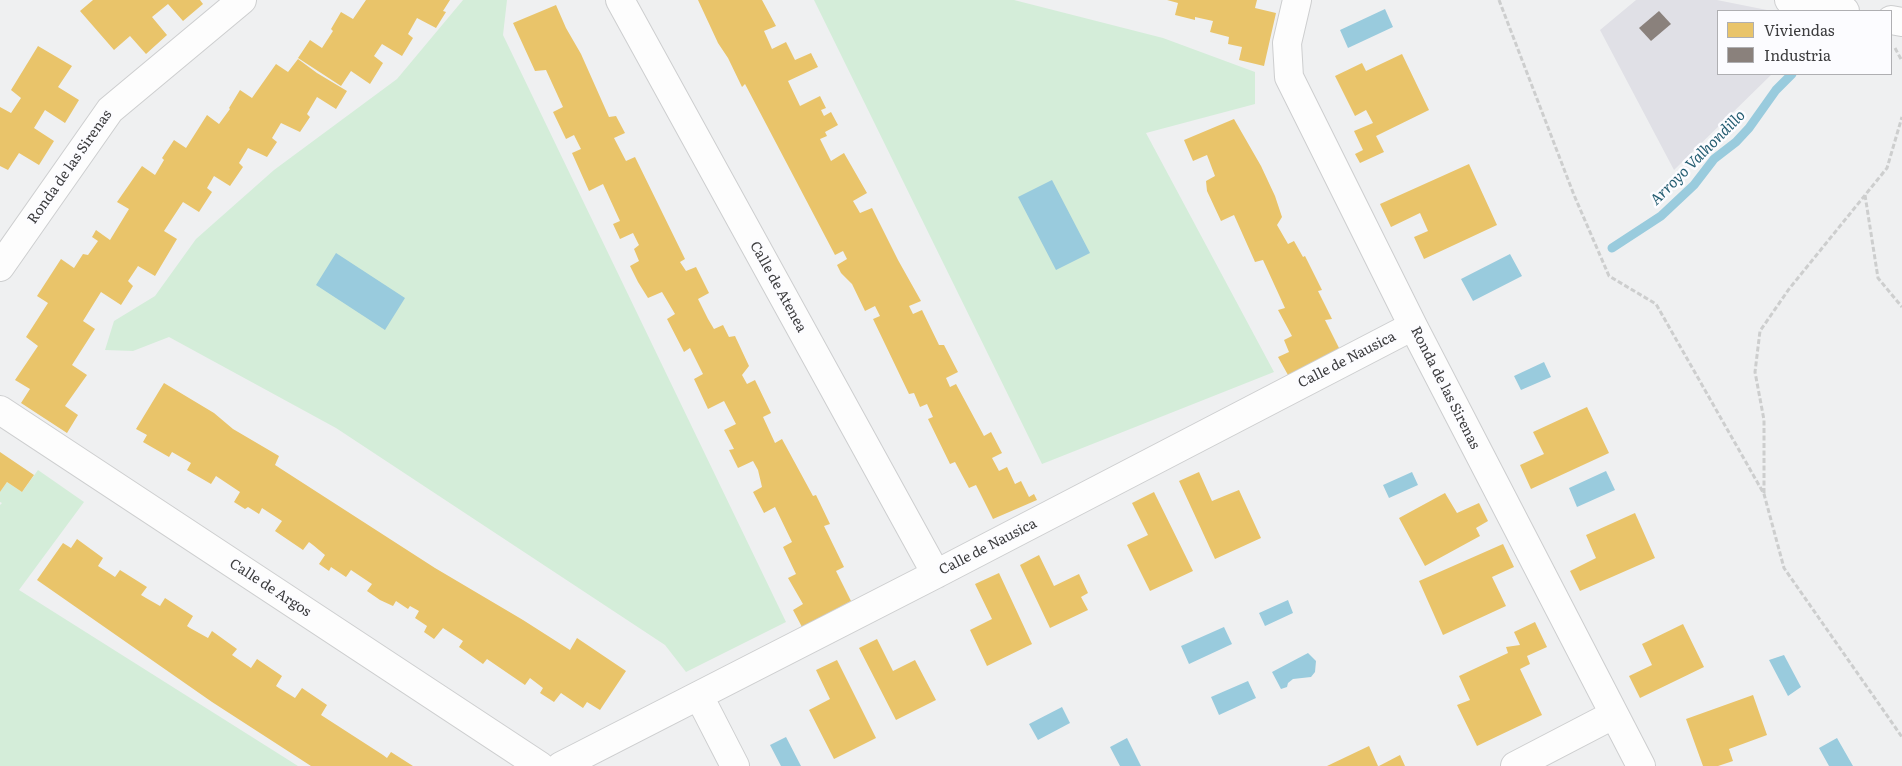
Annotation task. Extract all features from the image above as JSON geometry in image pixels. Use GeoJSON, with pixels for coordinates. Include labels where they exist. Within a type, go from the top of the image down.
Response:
{"type":"FeatureCollection","features":[{"type":"Feature","properties":{"kind":"street","name":"Ronda de las Sirenas"},"geometry":{"type":"LineString","coordinates":[[0,267],[110,110],[242,0]]}},
{"type":"Feature","properties":{"kind":"street","name":"Calle de Atenea"},"geometry":{"type":"LineString","coordinates":[[620,0],[936,574]]}},
{"type":"Feature","properties":{"kind":"street","name":"Ronda de las Sirenas"},"geometry":{"type":"LineString","coordinates":[[1297,0],[1287,43],[1289,77],[1413,326],[1640,766]]}},
{"type":"Feature","properties":{"kind":"street"},"geometry":{"type":"LineString","coordinates":[[1789,0],[1840,10]]}},
{"type":"Feature","properties":{"kind":"street","name":"Calle de Nausica"},"geometry":{"type":"LineString","coordinates":[[561,766],[1413,326]]}},
{"type":"Feature","properties":{"kind":"street","name":"Calle de Argos"},"geometry":{"type":"LineString","coordinates":[[0,410],[540,766]]}},
{"type":"Feature","properties":{"kind":"street"},"geometry":{"type":"LineString","coordinates":[[699,696],[735,766]]}},
{"type":"Feature","properties":{"kind":"street"},"geometry":{"type":"LineString","coordinates":[[1515,766],[1613,715]]}},
{"type":"Feature","properties":{"kind":"path"},"geometry":{"type":"LineString","coordinates":[[1499,0],[1574,195],[1609,276],[1656,304],[1764,494],[1784,568],[1902,738]]}},
{"type":"Feature","properties":{"kind":"path"},"geometry":{"type":"LineString","coordinates":[[1764,494],[1764,420],[1755,372],[1760,331],[1789,289],[1887,168],[1902,117]]}},
{"type":"Feature","properties":{"kind":"path"},"geometry":{"type":"LineString","coordinates":[[1865,195],[1878,278],[1902,307]]}},
{"type":"Feature","properties":{"kind":"shaded area"},"geometry":{"type":"Polygon","coordinates":[[[1636,0],[1717,0],[1767,10],[1717,10],[1717,75],[1771,75],[1674,170],[1600,30],[1636,0]]]}},
{"type":"Feature","properties":{"kind":"green space"},"geometry":{"type":"Polygon","coordinates":[[[463,0],[507,0],[503,35],[786,622],[686,672],[665,645],[336,428],[169,337],[133,351],[105,350],[114,321],[155,296],[196,239],[274,170],[397,79],[463,0]]]}},
{"type":"Feature","properties":{"kind":"green space"},"geometry":{"type":"Polygon","coordinates":[[[814,0],[1014,0],[1163,38],[1255,72],[1255,104],[1146,133],[1274,372],[1042,464],[814,0]]]}},
{"type":"Feature","properties":{"kind":"green space"},"geometry":{"type":"Polygon","coordinates":[[[38,470],[84,502],[19,590],[298,766],[0,766],[0,505],[2,503],[0,502],[0,492],[7,482],[22,492],[38,470]]]}},
{"type":"Feature","properties":{"kind":"water"},"geometry":{"type":"Polygon","coordinates":[[[1385,9],[1393,27],[1348,48],[1340,30],[1385,9]]]}},
{"type":"Feature","properties":{"kind":"water"},"geometry":{"type":"Polygon","coordinates":[[[1052,180],[1090,253],[1056,270],[1018,197],[1052,180]]]}},
{"type":"Feature","properties":{"kind":"water"},"geometry":{"type":"Polygon","coordinates":[[[336,253],[405,298],[385,330],[316,285],[336,253]]]}},
{"type":"Feature","properties":{"kind":"water"},"geometry":{"type":"Polygon","coordinates":[[[1510,254],[1522,276],[1473,301],[1461,279],[1510,254]]]}},
{"type":"Feature","properties":{"kind":"water"},"geometry":{"type":"Polygon","coordinates":[[[1544,362],[1551,377],[1521,390],[1514,376],[1544,362]]]}},
{"type":"Feature","properties":{"kind":"water"},"geometry":{"type":"Polygon","coordinates":[[[1606,471],[1615,490],[1577,507],[1569,488],[1606,471]]]}},
{"type":"Feature","properties":{"kind":"water"},"geometry":{"type":"Polygon","coordinates":[[[1412,472],[1418,485],[1389,498],[1383,485],[1412,472]]]}},
{"type":"Feature","properties":{"kind":"water"},"geometry":{"type":"Polygon","coordinates":[[[1288,600],[1293,613],[1265,626],[1259,613],[1288,600]]]}},
{"type":"Feature","properties":{"kind":"water"},"geometry":{"type":"Polygon","coordinates":[[[1224,627],[1232,644],[1189,664],[1181,646],[1224,627]]]}},
{"type":"Feature","properties":{"kind":"water"},"geometry":{"type":"Polygon","coordinates":[[[1308,653],[1316,661],[1315,672],[1311,677],[1293,679],[1288,683],[1287,687],[1281,689],[1272,672],[1308,653]]]}},
{"type":"Feature","properties":{"kind":"water"},"geometry":{"type":"Polygon","coordinates":[[[1784,655],[1801,687],[1788,696],[1769,660],[1784,655]]]}},
{"type":"Feature","properties":{"kind":"water"},"geometry":{"type":"Polygon","coordinates":[[[1248,681],[1256,698],[1219,715],[1211,697],[1248,681]]]}},
{"type":"Feature","properties":{"kind":"water"},"geometry":{"type":"Polygon","coordinates":[[[1062,707],[1070,723],[1038,740],[1029,724],[1062,707]]]}},
{"type":"Feature","properties":{"kind":"water"},"geometry":{"type":"Polygon","coordinates":[[[786,737],[801,766],[781,766],[770,745],[786,737]]]}},
{"type":"Feature","properties":{"kind":"water"},"geometry":{"type":"Polygon","coordinates":[[[1127,738],[1141,766],[1120,766],[1110,747],[1127,738]]]}},
{"type":"Feature","properties":{"kind":"water"},"geometry":{"type":"Polygon","coordinates":[[[1837,738],[1853,766],[1829,766],[1819,748],[1837,738]]]}},
{"type":"Feature","properties":{"kind":"building: Viviendas"},"geometry":{"type":"Polygon","coordinates":[[[93,0],[200,0],[203,4],[183,21],[168,4],[152,17],[167,35],[146,54],[130,36],[114,50],[80,11],[93,0]]]}},
{"type":"Feature","properties":{"kind":"building: Viviendas"},"geometry":{"type":"Polygon","coordinates":[[[366,0],[450,0],[443,11],[446,12],[436,28],[417,18],[408,34],[413,38],[402,56],[382,44],[374,56],[383,63],[370,84],[351,71],[341,86],[298,58],[310,40],[322,48],[333,31],[331,29],[341,12],[353,19],[366,0]]]}},
{"type":"Feature","properties":{"kind":"building: Viviendas"},"geometry":{"type":"Polygon","coordinates":[[[698,0],[762,0],[776,26],[764,31],[772,49],[786,42],[795,60],[811,53],[818,67],[788,81],[800,106],[820,96],[826,108],[821,110],[824,116],[831,112],[838,125],[825,132],[827,136],[820,139],[831,161],[844,153],[867,193],[853,201],[860,213],[872,208],[921,301],[909,306],[913,314],[922,310],[939,345],[944,345],[958,372],[946,378],[950,387],[956,384],[984,436],[991,432],[1002,453],[992,458],[999,471],[1007,467],[1015,484],[1021,481],[1029,497],[1034,494],[1037,500],[993,519],[976,485],[969,488],[955,462],[950,464],[928,419],[933,417],[927,404],[920,407],[914,393],[909,394],[873,319],[880,316],[875,306],[865,311],[852,284],[841,273],[837,265],[847,259],[843,251],[835,255],[745,84],[742,87],[728,58],[718,43],[698,0]]]}},
{"type":"Feature","properties":{"kind":"building: Viviendas"},"geometry":{"type":"Polygon","coordinates":[[[1167,0],[1257,0],[1255,8],[1276,13],[1264,66],[1239,60],[1242,47],[1228,44],[1229,37],[1210,32],[1213,21],[1195,17],[1195,20],[1175,15],[1178,3],[1167,0]]]}},
{"type":"Feature","properties":{"kind":"building: Viviendas"},"geometry":{"type":"Polygon","coordinates":[[[556,5],[566,28],[581,54],[609,117],[616,116],[625,133],[614,138],[626,161],[635,157],[685,259],[680,262],[686,271],[696,267],[709,293],[698,299],[708,319],[714,329],[723,325],[729,337],[735,336],[749,366],[742,375],[747,384],[755,380],[771,413],[763,417],[775,443],[782,439],[813,496],[816,495],[830,524],[824,526],[844,567],[836,571],[851,601],[802,627],[793,610],[803,604],[788,578],[796,574],[783,547],[792,542],[775,507],[764,513],[753,492],[762,487],[758,470],[753,461],[738,468],[729,450],[734,449],[724,430],[736,424],[724,401],[708,409],[694,379],[703,374],[690,348],[684,352],[667,319],[675,314],[662,292],[648,298],[638,282],[630,266],[639,261],[634,249],[639,245],[633,233],[620,239],[613,224],[620,221],[603,184],[589,191],[572,153],[581,149],[574,135],[566,139],[553,112],[563,107],[546,70],[535,71],[513,23],[556,5]]]}},
{"type":"Feature","properties":{"kind":"building: Viviendas"},"geometry":{"type":"Polygon","coordinates":[[[38,46],[72,66],[58,87],[79,100],[65,123],[45,110],[34,128],[54,141],[39,165],[19,153],[8,170],[0,166],[0,107],[11,113],[21,98],[11,90],[38,46]]]}},
{"type":"Feature","properties":{"kind":"building: Viviendas"},"geometry":{"type":"Polygon","coordinates":[[[1402,54],[1429,110],[1376,136],[1384,152],[1360,163],[1355,154],[1363,150],[1354,131],[1373,123],[1366,110],[1355,116],[1335,76],[1362,63],[1366,71],[1402,54]]]}},
{"type":"Feature","properties":{"kind":"building: Viviendas"},"geometry":{"type":"Polygon","coordinates":[[[298,59],[347,91],[336,109],[317,97],[307,114],[310,117],[300,132],[281,123],[272,138],[277,142],[267,157],[248,148],[239,163],[243,167],[230,186],[214,176],[207,188],[212,192],[199,212],[183,202],[164,231],[177,239],[155,276],[138,266],[128,281],[133,286],[121,305],[101,292],[83,321],[95,329],[72,365],[87,375],[65,406],[78,415],[67,433],[21,403],[30,389],[15,380],[38,346],[26,337],[48,303],[37,296],[61,259],[74,268],[83,254],[88,255],[98,241],[92,237],[96,230],[110,240],[129,209],[117,202],[142,166],[155,175],[164,160],[162,158],[174,140],[186,148],[207,115],[219,124],[240,90],[252,98],[276,64],[288,72],[298,59]]]}},
{"type":"Feature","properties":{"kind":"building: Viviendas"},"geometry":{"type":"Polygon","coordinates":[[[1234,119],[1261,166],[1275,196],[1282,217],[1277,225],[1288,244],[1294,241],[1303,257],[1305,256],[1322,290],[1318,291],[1332,319],[1325,320],[1340,350],[1288,375],[1278,357],[1289,352],[1284,340],[1292,336],[1278,310],[1285,308],[1263,260],[1255,262],[1234,215],[1221,221],[1207,191],[1206,181],[1215,176],[1207,155],[1193,161],[1184,140],[1234,119]]]}},
{"type":"Feature","properties":{"kind":"building: Viviendas"},"geometry":{"type":"Polygon","coordinates":[[[1469,164],[1497,225],[1424,259],[1414,237],[1428,231],[1420,213],[1391,227],[1380,204],[1469,164]]]}},
{"type":"Feature","properties":{"kind":"building: Viviendas"},"geometry":{"type":"Polygon","coordinates":[[[164,383],[214,413],[233,429],[279,456],[275,465],[435,568],[570,650],[577,638],[626,671],[600,710],[587,702],[583,708],[561,693],[554,702],[540,693],[543,688],[530,678],[525,685],[487,659],[483,664],[459,647],[463,641],[443,628],[434,639],[424,632],[427,626],[415,618],[419,611],[410,606],[408,609],[396,601],[393,606],[380,600],[367,591],[372,584],[351,570],[346,577],[331,567],[329,571],[319,564],[325,555],[309,542],[303,550],[275,531],[282,521],[262,508],[259,514],[248,507],[245,509],[234,502],[240,492],[216,476],[211,484],[187,470],[191,463],[172,452],[169,457],[143,442],[147,435],[136,429],[164,383]]]}},
{"type":"Feature","properties":{"kind":"building: Viviendas"},"geometry":{"type":"Polygon","coordinates":[[[1587,407],[1609,453],[1531,489],[1520,465],[1544,454],[1533,432],[1587,407]]]}},
{"type":"Feature","properties":{"kind":"building: Viviendas"},"geometry":{"type":"Polygon","coordinates":[[[0,452],[34,475],[22,492],[7,482],[0,492],[0,452]]]}},
{"type":"Feature","properties":{"kind":"building: Viviendas"},"geometry":{"type":"Polygon","coordinates":[[[1199,472],[1212,501],[1239,490],[1261,538],[1215,559],[1179,481],[1199,472]]]}},
{"type":"Feature","properties":{"kind":"building: Viviendas"},"geometry":{"type":"Polygon","coordinates":[[[1154,492],[1193,571],[1150,591],[1127,545],[1148,535],[1132,503],[1154,492]]]}},
{"type":"Feature","properties":{"kind":"building: Viviendas"},"geometry":{"type":"Polygon","coordinates":[[[1445,493],[1457,513],[1479,503],[1488,521],[1476,528],[1480,536],[1425,566],[1399,518],[1445,493]]]}},
{"type":"Feature","properties":{"kind":"building: Viviendas"},"geometry":{"type":"Polygon","coordinates":[[[1635,513],[1655,558],[1580,591],[1570,571],[1596,558],[1586,535],[1635,513]]]}},
{"type":"Feature","properties":{"kind":"building: Viviendas"},"geometry":{"type":"Polygon","coordinates":[[[77,539],[103,558],[98,566],[115,577],[120,570],[147,587],[141,595],[160,606],[165,598],[193,616],[187,626],[208,638],[212,631],[237,649],[232,655],[251,668],[257,659],[282,676],[276,686],[295,698],[302,688],[327,705],[321,715],[387,758],[391,752],[413,766],[311,766],[212,702],[37,580],[63,543],[71,548],[77,539]]]}},
{"type":"Feature","properties":{"kind":"building: Viviendas"},"geometry":{"type":"Polygon","coordinates":[[[1503,544],[1514,567],[1492,577],[1506,606],[1443,635],[1419,581],[1503,544]]]}},
{"type":"Feature","properties":{"kind":"building: Viviendas"},"geometry":{"type":"Polygon","coordinates":[[[1039,555],[1054,586],[1079,574],[1088,593],[1081,597],[1088,610],[1050,628],[1020,565],[1039,555]]]}},
{"type":"Feature","properties":{"kind":"building: Viviendas"},"geometry":{"type":"Polygon","coordinates":[[[999,573],[1032,644],[987,666],[970,630],[992,619],[975,584],[999,573]]]}},
{"type":"Feature","properties":{"kind":"building: Viviendas"},"geometry":{"type":"Polygon","coordinates":[[[1535,622],[1547,647],[1527,656],[1530,664],[1520,669],[1542,715],[1477,746],[1457,705],[1470,700],[1459,676],[1508,653],[1506,647],[1520,645],[1514,632],[1535,622]]]}},
{"type":"Feature","properties":{"kind":"building: Viviendas"},"geometry":{"type":"Polygon","coordinates":[[[1683,624],[1704,667],[1640,698],[1629,676],[1652,665],[1642,644],[1683,624]]]}},
{"type":"Feature","properties":{"kind":"building: Viviendas"},"geometry":{"type":"Polygon","coordinates":[[[877,639],[893,671],[915,660],[936,700],[896,720],[859,648],[877,639]]]}},
{"type":"Feature","properties":{"kind":"building: Viviendas"},"geometry":{"type":"Polygon","coordinates":[[[837,660],[876,738],[834,759],[809,710],[830,699],[816,670],[837,660]]]}},
{"type":"Feature","properties":{"kind":"building: Viviendas"},"geometry":{"type":"Polygon","coordinates":[[[1753,695],[1767,735],[1729,749],[1733,761],[1718,766],[1703,766],[1686,719],[1753,695]]]}},
{"type":"Feature","properties":{"kind":"building: Viviendas"},"geometry":{"type":"Polygon","coordinates":[[[1369,746],[1378,766],[1327,766],[1369,746]]]}},
{"type":"Feature","properties":{"kind":"building: Viviendas"},"geometry":{"type":"Polygon","coordinates":[[[1400,755],[1405,766],[1379,766],[1400,755]]]}},
{"type":"Feature","properties":{"kind":"building: Industria"},"geometry":{"type":"Polygon","coordinates":[[[1659,11],[1671,24],[1651,41],[1639,28],[1659,11]]]}},
{"type":"Feature","properties":{"kind":"waterway","name":"Arroyo Valhondillo"},"geometry":{"type":"LineString","coordinates":[[1612,248],[1661,216],[1694,185],[1714,159],[1736,142],[1749,128],[1776,90],[1791,75]]}}]}
